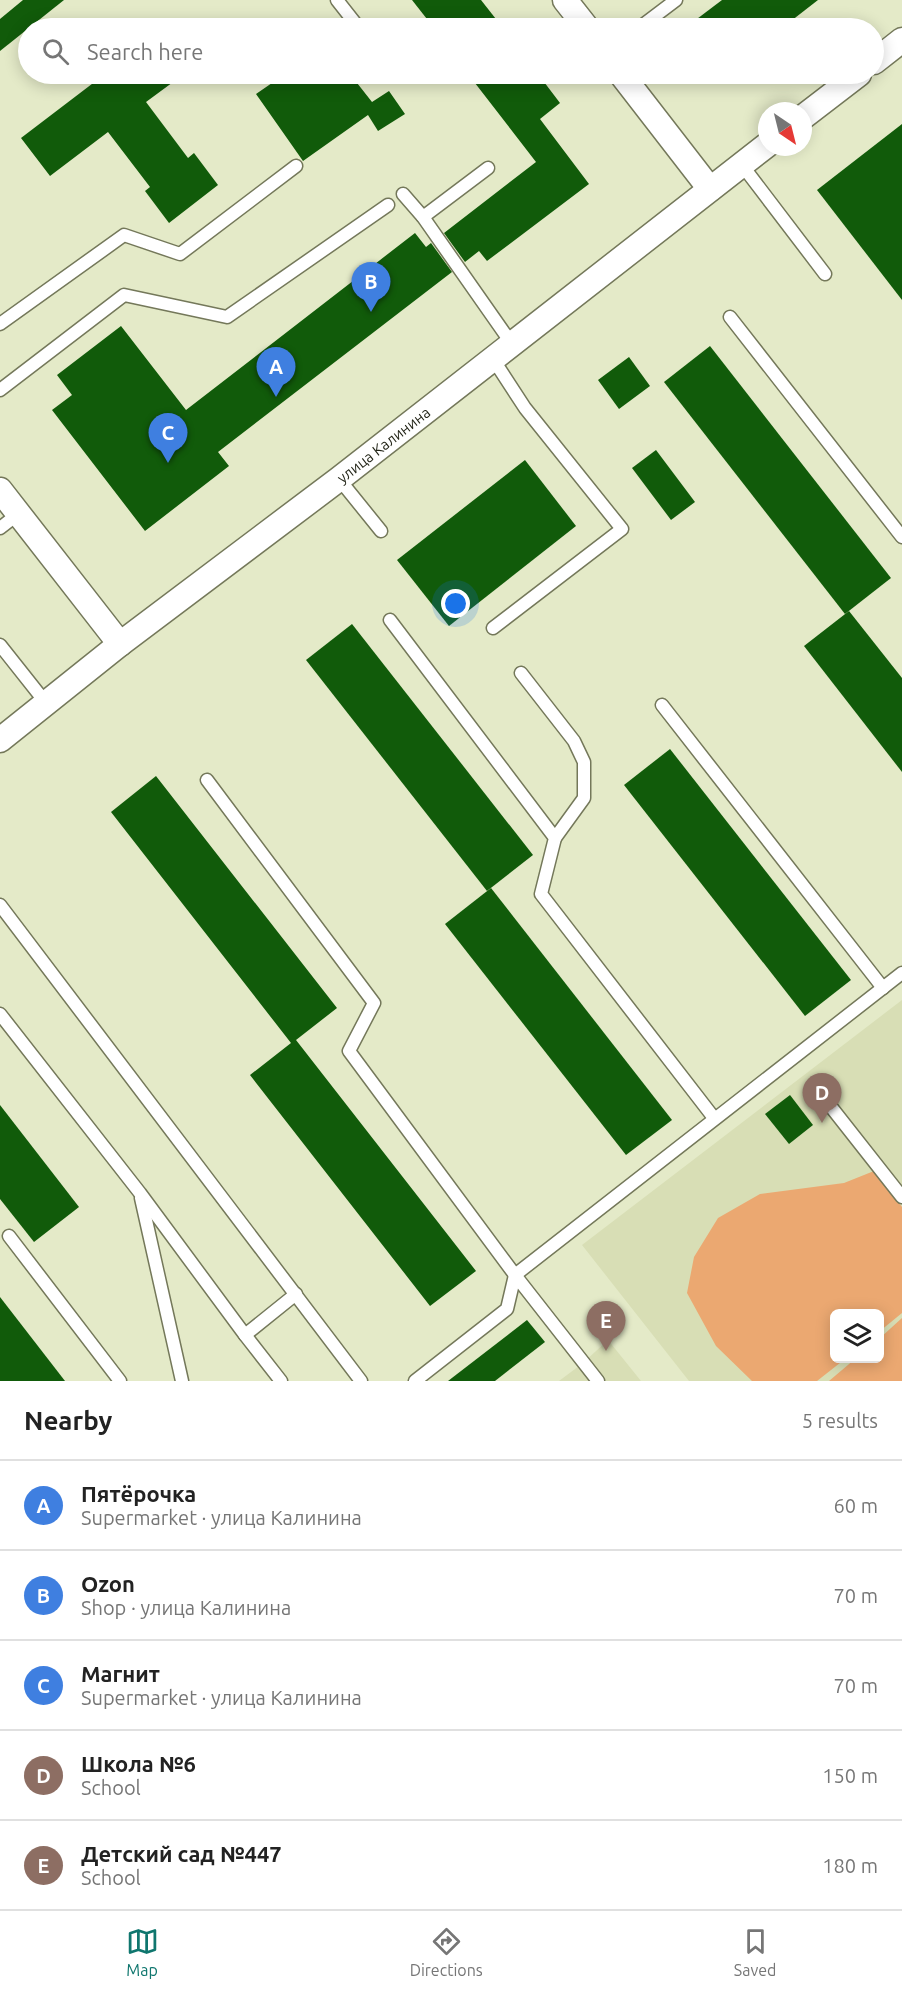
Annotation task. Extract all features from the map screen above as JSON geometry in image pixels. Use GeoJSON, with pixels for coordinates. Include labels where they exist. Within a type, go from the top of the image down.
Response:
{"type":"FeatureCollection","features":[{"type":"Feature","properties":{"kind":"street"},"geometry":{"type":"LineString","coordinates":[[565,0],[579,18]]}},
{"type":"Feature","properties":{"kind":"street"},"geometry":{"type":"LineString","coordinates":[[884,54],[902,40]]}},
{"type":"Feature","properties":{"kind":"street"},"geometry":{"type":"LineString","coordinates":[[629,84],[710,189]]}},
{"type":"Feature","properties":{"kind":"street"},"geometry":{"type":"LineString","coordinates":[[812,110],[846,84]]}},
{"type":"Feature","properties":{"kind":"street","name":"улица Калинина"},"geometry":{"type":"LineString","coordinates":[[0,740],[120,644],[339,479],[758,152]]}},
{"type":"Feature","properties":{"kind":"street"},"geometry":{"type":"LineString","coordinates":[[0,490],[9,521],[120,644]]}},
{"type":"Feature","properties":{"kind":"lane"},"geometry":{"type":"LineString","coordinates":[[337,0],[351,18]]}},
{"type":"Feature","properties":{"kind":"lane"},"geometry":{"type":"LineString","coordinates":[[652,18],[676,0]]}},
{"type":"Feature","properties":{"kind":"lane"},"geometry":{"type":"LineString","coordinates":[[742,165],[825,274]]}},
{"type":"Feature","properties":{"kind":"lane"},"geometry":{"type":"LineString","coordinates":[[0,324],[124,235],[180,254],[296,166]]}},
{"type":"Feature","properties":{"kind":"lane"},"geometry":{"type":"LineString","coordinates":[[423,217],[488,168]]}},
{"type":"Feature","properties":{"kind":"lane"},"geometry":{"type":"LineString","coordinates":[[403,194],[423,217],[512,344]]}},
{"type":"Feature","properties":{"kind":"lane"},"geometry":{"type":"LineString","coordinates":[[0,390],[124,295],[227,317],[388,205]]}},
{"type":"Feature","properties":{"kind":"lane"},"geometry":{"type":"LineString","coordinates":[[730,317],[902,537]]}},
{"type":"Feature","properties":{"kind":"lane"},"geometry":{"type":"LineString","coordinates":[[493,359],[525,408],[622,529],[493,628]]}},
{"type":"Feature","properties":{"kind":"lane"},"geometry":{"type":"LineString","coordinates":[[339,479],[381,531]]}},
{"type":"Feature","properties":{"kind":"lane"},"geometry":{"type":"LineString","coordinates":[[390,620],[555,838]]}},
{"type":"Feature","properties":{"kind":"lane"},"geometry":{"type":"LineString","coordinates":[[0,645],[46,703]]}},
{"type":"Feature","properties":{"kind":"lane"},"geometry":{"type":"LineString","coordinates":[[521,673],[574,741],[584,762],[584,798],[555,838],[541,894],[714,1118]]}},
{"type":"Feature","properties":{"kind":"lane"},"geometry":{"type":"LineString","coordinates":[[662,705],[883,988]]}},
{"type":"Feature","properties":{"kind":"lane"},"geometry":{"type":"LineString","coordinates":[[207,780],[374,1003],[349,1051],[515,1275],[598,1381]]}},
{"type":"Feature","properties":{"kind":"lane"},"geometry":{"type":"LineString","coordinates":[[0,905],[361,1381]]}},
{"type":"Feature","properties":{"kind":"lane"},"geometry":{"type":"LineString","coordinates":[[415,1381],[507,1309],[515,1275],[902,973]]}},
{"type":"Feature","properties":{"kind":"lane"},"geometry":{"type":"LineString","coordinates":[[0,1014],[140,1193],[281,1381]]}},
{"type":"Feature","properties":{"kind":"lane"},"geometry":{"type":"LineString","coordinates":[[824,1098],[902,1197]]}},
{"type":"Feature","properties":{"kind":"lane"},"geometry":{"type":"LineString","coordinates":[[140,1193],[182,1381]]}},
{"type":"Feature","properties":{"kind":"lane"},"geometry":{"type":"LineString","coordinates":[[9,1236],[120,1381]]}},
{"type":"Feature","properties":{"kind":"lane"},"geometry":{"type":"LineString","coordinates":[[245,1335],[296,1294]]}},
{"type":"Feature","properties":{"kind":"shaded area"},"geometry":{"type":"Polygon","coordinates":[[[902,1000],[902,1381],[689,1381],[582,1245],[902,1000]]]}},
{"type":"Feature","properties":{"kind":"shaded area"},"geometry":{"type":"Polygon","coordinates":[[[874,1171],[902,1207],[902,1313],[884,1328],[884,1309],[830,1309],[830,1363],[840,1363],[817,1381],[752,1381],[716,1346],[687,1293],[694,1257],[718,1218],[760,1194],[844,1183],[874,1171]]]}},
{"type":"Feature","properties":{"kind":"shaded area"},"geometry":{"type":"Polygon","coordinates":[[[902,1318],[902,1381],[829,1381],[850,1363],[884,1363],[884,1334],[902,1318]]]}},
{"type":"Feature","properties":{"kind":"shaded area"},"geometry":{"type":"Polygon","coordinates":[[[608,1340],[641,1381],[559,1381],[583,1363],[608,1340]]]}},
{"type":"Feature","properties":{"kind":"building"},"geometry":{"type":"Polygon","coordinates":[[[23,0],[64,0],[41,18],[18,18],[18,37],[0,51],[0,19],[23,0]]]}},
{"type":"Feature","properties":{"kind":"building"},"geometry":{"type":"Polygon","coordinates":[[[412,0],[481,0],[495,18],[426,18],[412,0]]]}},
{"type":"Feature","properties":{"kind":"building"},"geometry":{"type":"Polygon","coordinates":[[[722,0],[818,0],[795,18],[698,18],[722,0]]]}},
{"type":"Feature","properties":{"kind":"building"},"geometry":{"type":"Polygon","coordinates":[[[92,84],[170,84],[146,102],[188,158],[194,153],[218,185],[169,223],[145,191],[150,187],[108,132],[50,176],[21,138],[92,84]]]}},
{"type":"Feature","properties":{"kind":"building"},"geometry":{"type":"Polygon","coordinates":[[[270,84],[358,84],[372,102],[389,91],[405,114],[378,131],[368,115],[303,161],[256,94],[270,84]]]}},
{"type":"Feature","properties":{"kind":"building"},"geometry":{"type":"Polygon","coordinates":[[[476,84],[546,84],[560,103],[540,119],[589,184],[487,261],[479,251],[465,262],[444,233],[536,162],[476,84]]]}},
{"type":"Feature","properties":{"kind":"building"},"geometry":{"type":"Polygon","coordinates":[[[902,124],[902,300],[817,190],[902,124]]]}},
{"type":"Feature","properties":{"kind":"building"},"geometry":{"type":"Polygon","coordinates":[[[415,233],[426,247],[431,243],[452,272],[218,452],[229,466],[145,531],[52,410],[72,395],[57,375],[121,326],[186,410],[415,233]]]}},
{"type":"Feature","properties":{"kind":"building"},"geometry":{"type":"Polygon","coordinates":[[[710,346],[891,578],[845,614],[664,382],[710,346]]]}},
{"type":"Feature","properties":{"kind":"building"},"geometry":{"type":"Polygon","coordinates":[[[629,357],[650,386],[619,409],[598,380],[629,357]]]}},
{"type":"Feature","properties":{"kind":"building"},"geometry":{"type":"Polygon","coordinates":[[[656,450],[695,502],[671,520],[632,468],[656,450]]]}},
{"type":"Feature","properties":{"kind":"building"},"geometry":{"type":"Polygon","coordinates":[[[525,460],[576,526],[449,626],[397,560],[525,460]]]}},
{"type":"Feature","properties":{"kind":"building"},"geometry":{"type":"Polygon","coordinates":[[[849,611],[902,678],[902,772],[804,646],[849,611]]]}},
{"type":"Feature","properties":{"kind":"building"},"geometry":{"type":"Polygon","coordinates":[[[352,624],[533,855],[487,891],[306,660],[352,624]]]}},
{"type":"Feature","properties":{"kind":"building"},"geometry":{"type":"Polygon","coordinates":[[[670,749],[851,980],[805,1016],[624,785],[670,749]]]}},
{"type":"Feature","properties":{"kind":"building"},"geometry":{"type":"Polygon","coordinates":[[[156,776],[337,1008],[296,1040],[476,1271],[430,1306],[250,1075],[291,1043],[111,812],[156,776]]]}},
{"type":"Feature","properties":{"kind":"building"},"geometry":{"type":"Polygon","coordinates":[[[491,888],[672,1120],[626,1155],[445,924],[491,888]]]}},
{"type":"Feature","properties":{"kind":"building"},"geometry":{"type":"Polygon","coordinates":[[[790,1095],[813,1125],[789,1144],[765,1114],[790,1095]]]}},
{"type":"Feature","properties":{"kind":"building"},"geometry":{"type":"Polygon","coordinates":[[[0,1105],[79,1207],[34,1242],[0,1199],[0,1105]]]}},
{"type":"Feature","properties":{"kind":"building"},"geometry":{"type":"Polygon","coordinates":[[[0,1297],[65,1381],[0,1381],[0,1297]]]}},
{"type":"Feature","properties":{"kind":"building"},"geometry":{"type":"Polygon","coordinates":[[[527,1320],[545,1342],[495,1381],[448,1381],[527,1320]]]}},
{"type":"Feature","properties":{"kind":"place","name":"Ozon"},"geometry":{"type":"Point","coordinates":[371,312]}},
{"type":"Feature","properties":{"kind":"place","name":"Пятёрочка"},"geometry":{"type":"Point","coordinates":[276,397]}},
{"type":"Feature","properties":{"kind":"place","name":"Магнит"},"geometry":{"type":"Point","coordinates":[168,463]}},
{"type":"Feature","properties":{"kind":"place","name":"Школа №6"},"geometry":{"type":"Point","coordinates":[822,1123]}},
{"type":"Feature","properties":{"kind":"place","name":"Детский сад №447"},"geometry":{"type":"Point","coordinates":[606,1351]}}]}
